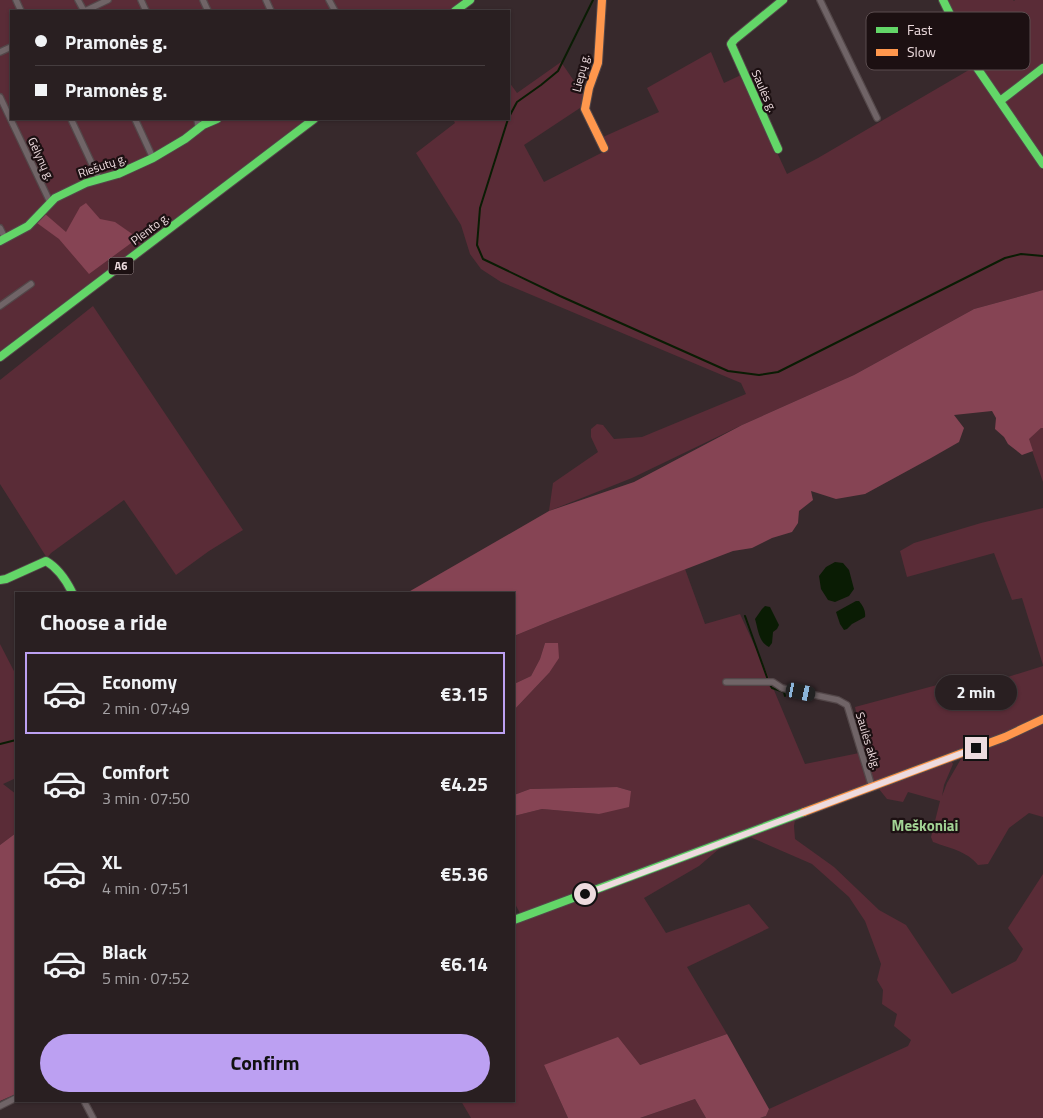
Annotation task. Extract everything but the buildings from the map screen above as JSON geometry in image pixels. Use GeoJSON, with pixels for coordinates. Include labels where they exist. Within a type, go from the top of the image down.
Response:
{"type":"FeatureCollection","features":[{"type":"Feature","properties":{"kind":"main road"},"geometry":{"type":"LineString","coordinates":[[456,10],[470,0]]}},
{"type":"Feature","properties":{"kind":"main road","name":"Liepų g."},"geometry":{"type":"LineString","coordinates":[[602,0],[598,63],[589,88],[585,110],[604,148]]}},
{"type":"Feature","properties":{"kind":"main road","name":"Saulės g."},"geometry":{"type":"LineString","coordinates":[[778,149],[731,45],[732,42],[783,0]]}},
{"type":"Feature","properties":{"kind":"main road"},"geometry":{"type":"LineString","coordinates":[[943,0],[948,12]]}},
{"type":"Feature","properties":{"kind":"main road"},"geometry":{"type":"LineString","coordinates":[[1000,101],[1043,68]]}},
{"type":"Feature","properties":{"kind":"main road"},"geometry":{"type":"LineString","coordinates":[[978,70],[1043,164]]}},
{"type":"Feature","properties":{"kind":"main road","name":"Riešutų g."},"geometry":{"type":"LineString","coordinates":[[2,240],[28,226],[55,198],[86,183],[118,174],[153,158],[197,131],[203,125],[215,120]]}},
{"type":"Feature","properties":{"kind":"main road","name":"Plento g."},"geometry":{"type":"LineString","coordinates":[[0,357],[313,120]]}},
{"type":"Feature","properties":{"kind":"main road"},"geometry":{"type":"LineString","coordinates":[[0,580],[46,561],[53,564],[72,592]]}},
{"type":"Feature","properties":{"kind":"main road"},"geometry":{"type":"LineString","coordinates":[[515,920],[1004,737],[1043,719]]}},
{"type":"Feature","properties":{"kind":"street"},"geometry":{"type":"LineString","coordinates":[[86,10],[108,0]]}},
{"type":"Feature","properties":{"kind":"street"},"geometry":{"type":"LineString","coordinates":[[820,0],[876,118]]}},
{"type":"Feature","properties":{"kind":"street","name":"Gėlynų g."},"geometry":{"type":"LineString","coordinates":[[0,97],[10,118]]}},
{"type":"Feature","properties":{"kind":"street","name":"Gėlynų g."},"geometry":{"type":"LineString","coordinates":[[11,120],[50,202]]}},
{"type":"Feature","properties":{"kind":"street"},"geometry":{"type":"LineString","coordinates":[[71,120],[99,179]]}},
{"type":"Feature","properties":{"kind":"street"},"geometry":{"type":"LineString","coordinates":[[135,120],[153,158]]}},
{"type":"Feature","properties":{"kind":"street"},"geometry":{"type":"LineString","coordinates":[[197,120],[197,131]]}},
{"type":"Feature","properties":{"kind":"street"},"geometry":{"type":"LineString","coordinates":[[0,228],[2,240]]}},
{"type":"Feature","properties":{"kind":"street"},"geometry":{"type":"LineString","coordinates":[[0,306],[31,284]]}},
{"type":"Feature","properties":{"kind":"street","name":"Saulės aklg."},"geometry":{"type":"LineString","coordinates":[[726,682],[773,682],[782,688],[838,700],[847,705],[872,787]]}},
{"type":"Feature","properties":{"kind":"street"},"geometry":{"type":"LineString","coordinates":[[0,1106],[15,1098]]}},
{"type":"Feature","properties":{"kind":"street"},"geometry":{"type":"LineString","coordinates":[[85,1102],[93,1118]]}},
{"type":"Feature","properties":{"kind":"shaded area"},"geometry":{"type":"Polygon","coordinates":[[[0,0],[464,0],[450,10],[10,10],[10,120],[305,120],[0,351],[0,0]]]}},
{"type":"Feature","properties":{"kind":"shaded area"},"geometry":{"type":"Polygon","coordinates":[[[947,0],[1043,0],[1043,159],[984,70],[1030,70],[1030,12],[953,12],[947,0]]]}},
{"type":"Feature","properties":{"kind":"shaded area"},"geometry":{"type":"Polygon","coordinates":[[[711,52],[724,83],[741,75],[787,174],[818,158],[969,70],[976,70],[1043,170],[1043,290],[974,309],[854,375],[742,425],[632,478],[549,511],[553,483],[598,452],[591,437],[591,429],[597,424],[603,425],[614,439],[642,437],[746,394],[741,383],[501,282],[481,269],[470,254],[461,225],[416,153],[455,123],[454,120],[510,120],[510,83],[517,93],[561,62],[585,97],[583,106],[524,145],[544,182],[609,149],[603,137],[659,112],[647,88],[711,52]]]}},
{"type":"Feature","properties":{"kind":"shaded area"},"geometry":{"type":"Polygon","coordinates":[[[86,203],[100,219],[115,222],[138,238],[89,274],[59,239],[37,223],[44,213],[66,232],[80,207],[86,203]]]}},
{"type":"Feature","properties":{"kind":"shaded area"},"geometry":{"type":"Polygon","coordinates":[[[1043,290],[1043,428],[1029,439],[1033,451],[1022,455],[1008,444],[1004,437],[995,429],[996,418],[992,411],[954,415],[964,428],[959,442],[865,494],[836,499],[811,491],[813,500],[799,511],[798,523],[792,532],[772,538],[752,548],[733,551],[515,636],[515,592],[408,592],[549,511],[634,482],[742,425],[854,375],[974,309],[1043,290]]]}},
{"type":"Feature","properties":{"kind":"shaded area"},"geometry":{"type":"Polygon","coordinates":[[[93,306],[243,530],[209,551],[176,575],[124,500],[51,553],[47,558],[0,484],[0,380],[93,306]]]}},
{"type":"Feature","properties":{"kind":"shaded area"},"geometry":{"type":"Polygon","coordinates":[[[1043,428],[1043,482],[1028,439],[1043,428]]]}},
{"type":"Feature","properties":{"kind":"shaded area"},"geometry":{"type":"Polygon","coordinates":[[[1043,508],[1043,665],[1022,598],[1012,600],[994,553],[907,577],[900,551],[914,543],[981,523],[1043,508]]]}},
{"type":"Feature","properties":{"kind":"shaded area"},"geometry":{"type":"Polygon","coordinates":[[[835,562],[843,563],[849,570],[854,589],[849,596],[835,602],[828,600],[821,589],[819,576],[826,567],[835,562]]]}},
{"type":"Feature","properties":{"kind":"shaded area"},"geometry":{"type":"Polygon","coordinates":[[[685,569],[705,624],[740,614],[805,764],[864,752],[855,707],[937,685],[941,698],[1043,666],[1043,715],[971,746],[520,913],[515,904],[515,816],[542,809],[599,814],[631,791],[617,787],[530,789],[515,795],[515,709],[549,673],[545,643],[540,659],[531,676],[515,684],[515,636],[685,569]]]}},
{"type":"Feature","properties":{"kind":"shaded area"},"geometry":{"type":"Polygon","coordinates":[[[859,601],[863,607],[865,617],[844,630],[836,612],[859,601]]]}},
{"type":"Feature","properties":{"kind":"shaded area"},"geometry":{"type":"Polygon","coordinates":[[[765,606],[770,607],[779,625],[773,632],[772,643],[769,647],[761,639],[755,619],[765,606]]]}},
{"type":"Feature","properties":{"kind":"shaded area"},"geometry":{"type":"Polygon","coordinates":[[[545,643],[558,643],[559,658],[549,673],[515,709],[515,684],[531,676],[540,659],[545,643]]]}},
{"type":"Feature","properties":{"kind":"shaded area"},"geometry":{"type":"Polygon","coordinates":[[[0,644],[15,673],[15,778],[3,784],[15,793],[15,834],[0,845],[0,644]]]}},
{"type":"Feature","properties":{"kind":"shaded area"},"geometry":{"type":"Polygon","coordinates":[[[1043,723],[1043,817],[1029,813],[1009,828],[988,864],[978,865],[969,856],[933,842],[931,837],[940,801],[908,792],[903,802],[887,799],[879,789],[950,761],[953,764],[944,785],[942,796],[962,757],[1001,743],[1043,723]]]}},
{"type":"Feature","properties":{"kind":"shaded area"},"geometry":{"type":"Polygon","coordinates":[[[617,787],[631,791],[629,807],[599,814],[542,809],[515,816],[515,795],[530,789],[617,787]]]}},
{"type":"Feature","properties":{"kind":"shaded area"},"geometry":{"type":"Polygon","coordinates":[[[795,820],[795,839],[834,867],[879,910],[906,925],[952,994],[1016,961],[1023,949],[1008,928],[1043,874],[1043,1118],[760,1118],[766,1116],[769,1109],[908,1046],[911,1040],[894,1026],[897,1014],[882,1004],[883,990],[877,980],[881,964],[865,921],[849,897],[812,864],[750,837],[795,820]]]}},
{"type":"Feature","properties":{"kind":"shaded area"},"geometry":{"type":"Polygon","coordinates":[[[15,834],[15,1094],[0,1101],[0,845],[15,834]]]}},
{"type":"Feature","properties":{"kind":"shaded area"},"geometry":{"type":"Polygon","coordinates":[[[720,848],[699,866],[644,898],[666,933],[749,904],[769,928],[687,967],[727,1034],[640,1065],[544,1065],[568,1118],[471,1118],[462,1102],[515,1102],[515,924],[720,848]]]}},
{"type":"Feature","properties":{"kind":"shaded area"},"geometry":{"type":"Polygon","coordinates":[[[727,1034],[769,1109],[766,1116],[760,1118],[706,1118],[695,1099],[640,1118],[568,1118],[544,1065],[618,1037],[640,1065],[727,1034]]]}},
{"type":"Feature","properties":{"kind":"shaded area"},"geometry":{"type":"Polygon","coordinates":[[[695,1099],[706,1118],[640,1118],[695,1099]]]}},
{"type":"Feature","properties":{"kind":"waterway"},"geometry":{"type":"LineString","coordinates":[[510,115],[517,102],[558,71],[593,0]]}},
{"type":"Feature","properties":{"kind":"waterway"},"geometry":{"type":"LineString","coordinates":[[508,120],[480,208],[477,245],[483,259],[560,296],[728,371],[759,375],[778,372],[1005,258],[1021,254],[1043,256]]}},
{"type":"Feature","properties":{"kind":"waterway"},"geometry":{"type":"LineString","coordinates":[[745,616],[768,680]]}},
{"type":"Feature","properties":{"kind":"waterway"},"geometry":{"type":"LineString","coordinates":[[770,685],[772,688],[784,692],[785,696]]}},
{"type":"Feature","properties":{"kind":"waterway"},"geometry":{"type":"LineString","coordinates":[[0,744],[15,740]]}},
{"type":"Feature","properties":{"kind":"traffic: fast"},"geometry":{"type":"LineString","coordinates":[[456,10],[470,0]]}},
{"type":"Feature","properties":{"kind":"traffic: fast"},"geometry":{"type":"LineString","coordinates":[[778,149],[731,44],[783,0]]}},
{"type":"Feature","properties":{"kind":"traffic: fast"},"geometry":{"type":"LineString","coordinates":[[943,0],[949,12]]}},
{"type":"Feature","properties":{"kind":"traffic: fast"},"geometry":{"type":"LineString","coordinates":[[1000,101],[1043,68]]}},
{"type":"Feature","properties":{"kind":"traffic: fast"},"geometry":{"type":"LineString","coordinates":[[978,70],[1043,164]]}},
{"type":"Feature","properties":{"kind":"traffic: fast"},"geometry":{"type":"LineString","coordinates":[[0,241],[28,226],[55,198],[86,183],[118,174],[153,158],[185,139],[203,125],[215,120]]}},
{"type":"Feature","properties":{"kind":"traffic: fast"},"geometry":{"type":"LineString","coordinates":[[0,357],[313,120]]}},
{"type":"Feature","properties":{"kind":"traffic: fast"},"geometry":{"type":"LineString","coordinates":[[0,580],[46,561],[61,575],[72,592]]}},
{"type":"Feature","properties":{"kind":"traffic: fast"},"geometry":{"type":"LineString","coordinates":[[515,920],[804,812]]}},
{"type":"Feature","properties":{"kind":"traffic: slow"},"geometry":{"type":"LineString","coordinates":[[602,0],[598,63],[589,88],[585,109],[604,148]]}},
{"type":"Feature","properties":{"kind":"traffic: slow"},"geometry":{"type":"LineString","coordinates":[[804,812],[1005,737],[1043,719]]}},
{"type":"Feature","properties":{"kind":"district","name":"Meškoniai"},"geometry":{"type":"Point","coordinates":[925,826]}},
{"type":"Feature","properties":{"kind":"route"},"geometry":{"type":"LineString","coordinates":[[585,894],[976,748]]}}]}
